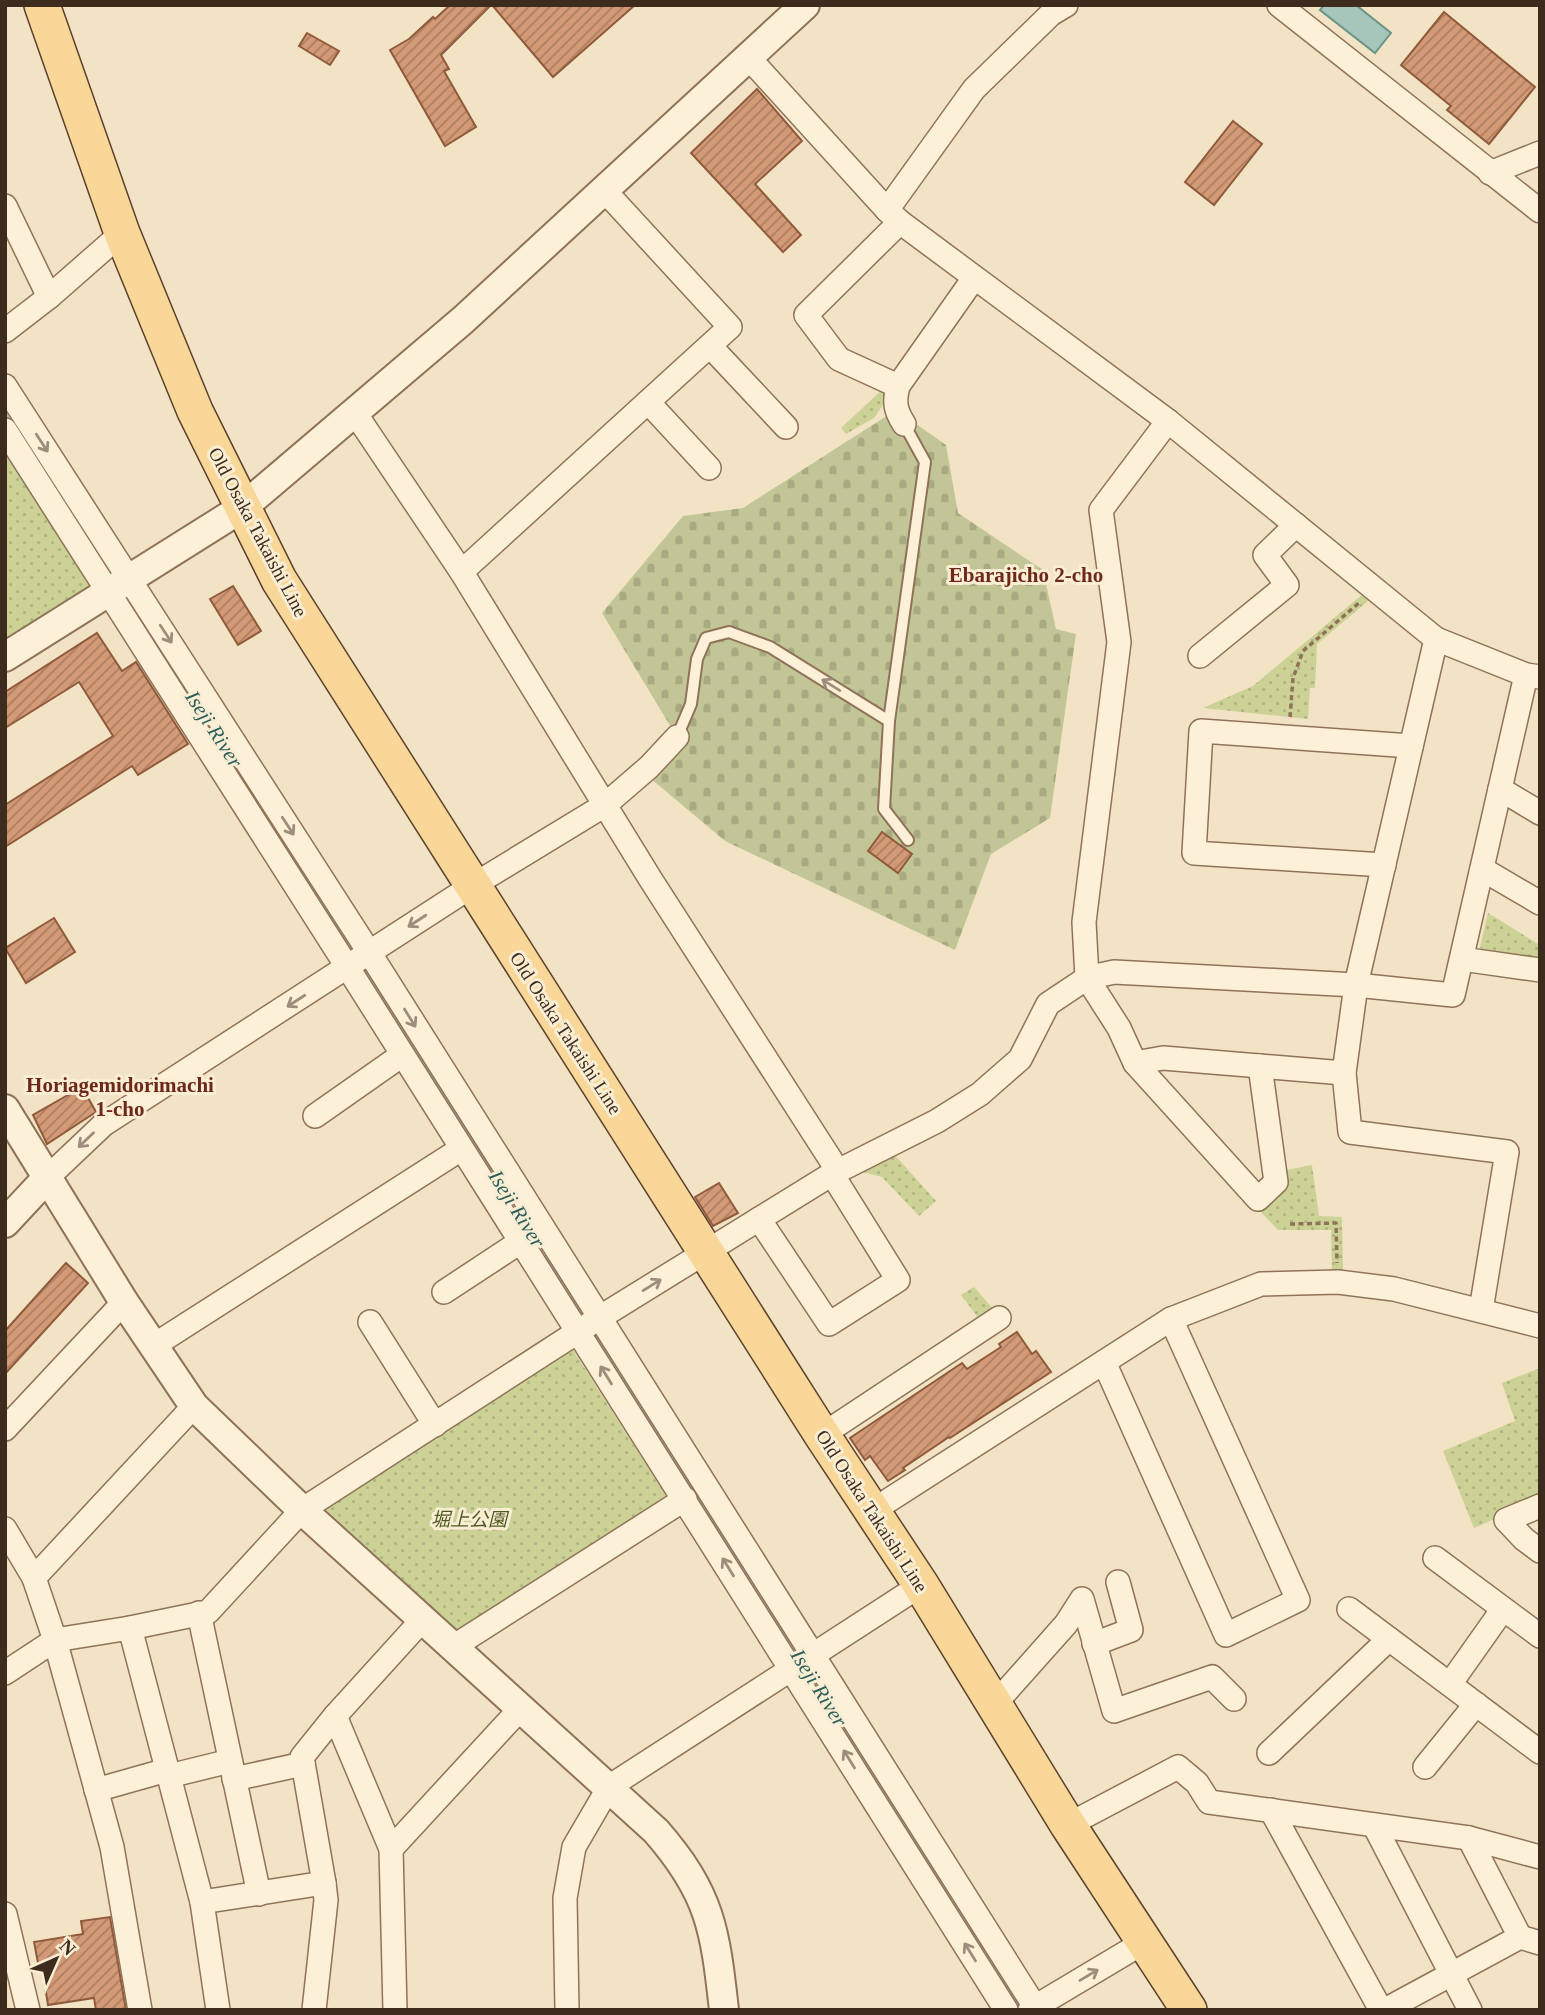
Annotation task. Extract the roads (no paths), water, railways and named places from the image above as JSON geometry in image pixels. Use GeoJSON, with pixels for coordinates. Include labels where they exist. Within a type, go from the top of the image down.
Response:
{"type":"FeatureCollection","features":[{"type":"Feature","properties":{"kind":"main road","name":"Old Osaka Takaishi Line"},"geometry":{"type":"LineString","coordinates":[[42,5],[122,233],[195,411],[279,580],[822,1435],[921,1585],[1068,1825],[1189,2010]]}},
{"type":"Feature","properties":{"kind":"street"},"geometry":{"type":"LineString","coordinates":[[898,386],[839,359],[806,315],[894,216],[974,89],[1051,14],[1066,5]]}},
{"type":"Feature","properties":{"kind":"street"},"geometry":{"type":"LineString","coordinates":[[1279,5],[1540,211]]}},
{"type":"Feature","properties":{"kind":"street"},"geometry":{"type":"LineString","coordinates":[[5,657],[242,508],[463,320],[802,6]]}},
{"type":"Feature","properties":{"kind":"street"},"geometry":{"type":"LineString","coordinates":[[5,1672],[55,1640],[208,1612],[302,1510],[589,1325],[835,1172],[937,1121],[980,1094],[1020,1059],[1048,1004],[1087,978],[1114,972],[1356,985],[1453,995],[1500,789],[1533,676],[1436,639],[1168,421],[894,216],[748,57]]}},
{"type":"Feature","properties":{"kind":"street"},"geometry":{"type":"LineString","coordinates":[[1490,173],[1540,153]]}},
{"type":"Feature","properties":{"kind":"street"},"geometry":{"type":"LineString","coordinates":[[461,571],[730,327],[604,190]]}},
{"type":"Feature","properties":{"kind":"street"},"geometry":{"type":"LineString","coordinates":[[5,206],[49,297]]}},
{"type":"Feature","properties":{"kind":"street"},"geometry":{"type":"LineString","coordinates":[[5,331],[49,297],[122,233]]}},
{"type":"Feature","properties":{"kind":"street"},"geometry":{"type":"LineString","coordinates":[[904,424],[896,410],[898,386],[974,278]]}},
{"type":"Feature","properties":{"kind":"street"},"geometry":{"type":"LineString","coordinates":[[710,346],[786,427]]}},
{"type":"Feature","properties":{"kind":"street"},"geometry":{"type":"LineString","coordinates":[[5,386],[119,585],[802,1662],[1034,2008],[1144,1942]]}},
{"type":"Feature","properties":{"kind":"street"},"geometry":{"type":"LineString","coordinates":[[648,402],[709,468]]}},
{"type":"Feature","properties":{"kind":"street"},"geometry":{"type":"LineString","coordinates":[[355,413],[461,571],[835,1172],[898,1280],[829,1324],[759,1219]]}},
{"type":"Feature","properties":{"kind":"street"},"geometry":{"type":"LineString","coordinates":[[1168,421],[1101,510],[1119,642],[1084,922],[1087,978],[1119,1028],[1135,1063],[1258,1199],[1276,1182],[1260,1066]]}},
{"type":"Feature","properties":{"kind":"street"},"geometry":{"type":"LineString","coordinates":[[5,430],[119,585]]}},
{"type":"Feature","properties":{"kind":"street"},"geometry":{"type":"LineString","coordinates":[[1200,656],[1287,586],[1265,555],[1296,525]]}},
{"type":"Feature","properties":{"kind":"street"},"geometry":{"type":"LineString","coordinates":[[1436,639],[1356,985],[1344,1073],[1350,1132],[1507,1152],[1481,1310]]}},
{"type":"Feature","properties":{"kind":"street"},"geometry":{"type":"LineString","coordinates":[[1384,865],[1194,853],[1201,731],[1411,746]]}},
{"type":"Feature","properties":{"kind":"street"},"geometry":{"type":"LineString","coordinates":[[5,1223],[47,1178],[104,1124],[472,886],[605,805],[649,767],[677,737]]}},
{"type":"Feature","properties":{"kind":"street"},"geometry":{"type":"LineString","coordinates":[[1500,789],[1540,813]]}},
{"type":"Feature","properties":{"kind":"street"},"geometry":{"type":"LineString","coordinates":[[1482,869],[1540,903]]}},
{"type":"Feature","properties":{"kind":"street"},"geometry":{"type":"LineString","coordinates":[[1462,959],[1540,970]]}},
{"type":"Feature","properties":{"kind":"street"},"geometry":{"type":"LineString","coordinates":[[358,960],[402,1055],[520,1241],[589,1325],[685,1499],[802,1662],[1006,2010]]}},
{"type":"Feature","properties":{"kind":"street"},"geometry":{"type":"LineString","coordinates":[[315,1116],[402,1055]]}},
{"type":"Feature","properties":{"kind":"street"},"geometry":{"type":"LineString","coordinates":[[1135,1063],[1163,1058],[1344,1073]]}},
{"type":"Feature","properties":{"kind":"street"},"geometry":{"type":"LineString","coordinates":[[5,1110],[124,1302],[194,1406],[302,1510],[609,1787],[656,1831],[678,1856],[696,1884],[708,1914],[716,1942],[724,2010]]}},
{"type":"Feature","properties":{"kind":"street"},"geometry":{"type":"LineString","coordinates":[[153,1346],[461,1149]]}},
{"type":"Feature","properties":{"kind":"street"},"geometry":{"type":"LineString","coordinates":[[444,1292],[520,1241]]}},
{"type":"Feature","properties":{"kind":"street"},"geometry":{"type":"LineString","coordinates":[[872,1511],[1171,1319],[1261,1284],[1338,1282],[1394,1289],[1540,1326]]}},
{"type":"Feature","properties":{"kind":"street"},"geometry":{"type":"LineString","coordinates":[[5,1429],[124,1302]]}},
{"type":"Feature","properties":{"kind":"street"},"geometry":{"type":"LineString","coordinates":[[822,1435],[999,1318]]}},
{"type":"Feature","properties":{"kind":"street"},"geometry":{"type":"LineString","coordinates":[[1104,1362],[1226,1635],[1298,1600],[1171,1319]]}},
{"type":"Feature","properties":{"kind":"street"},"geometry":{"type":"LineString","coordinates":[[370,1322],[435,1425]]}},
{"type":"Feature","properties":{"kind":"street"},"geometry":{"type":"LineString","coordinates":[[34,1578],[194,1406]]}},
{"type":"Feature","properties":{"kind":"street"},"geometry":{"type":"LineString","coordinates":[[453,1647],[685,1499]]}},
{"type":"Feature","properties":{"kind":"street"},"geometry":{"type":"LineString","coordinates":[[1540,1506],[1506,1520],[1540,1551]]}},
{"type":"Feature","properties":{"kind":"street"},"geometry":{"type":"LineString","coordinates":[[5,1528],[34,1578],[55,1640],[111,1847],[140,2010]]}},
{"type":"Feature","properties":{"kind":"street"},"geometry":{"type":"LineString","coordinates":[[1435,1558],[1540,1636]]}},
{"type":"Feature","properties":{"kind":"street"},"geometry":{"type":"LineString","coordinates":[[1094,1644],[1131,1630],[1118,1582]]}},
{"type":"Feature","properties":{"kind":"street"},"geometry":{"type":"LineString","coordinates":[[567,2010],[565,1898],[574,1847],[609,1787],[921,1585]]}},
{"type":"Feature","properties":{"kind":"street"},"geometry":{"type":"LineString","coordinates":[[994,1705],[1066,1624],[1082,1599],[1114,1711],[1212,1677],[1234,1699]]}},
{"type":"Feature","properties":{"kind":"street"},"geometry":{"type":"LineString","coordinates":[[1349,1609],[1540,1752]]}},
{"type":"Feature","properties":{"kind":"street"},"geometry":{"type":"LineString","coordinates":[[1450,1684],[1503,1609]]}},
{"type":"Feature","properties":{"kind":"street"},"geometry":{"type":"LineString","coordinates":[[199,1613],[259,1894]]}},
{"type":"Feature","properties":{"kind":"street"},"geometry":{"type":"LineString","coordinates":[[314,2010],[326,1900],[302,1757],[335,1716],[423,1619]]}},
{"type":"Feature","properties":{"kind":"street"},"geometry":{"type":"LineString","coordinates":[[130,1628],[202,1902],[218,2010]]}},
{"type":"Feature","properties":{"kind":"street"},"geometry":{"type":"LineString","coordinates":[[1269,1753],[1389,1639]]}},
{"type":"Feature","properties":{"kind":"street"},"geometry":{"type":"LineString","coordinates":[[1425,1767],[1476,1704]]}},
{"type":"Feature","properties":{"kind":"street"},"geometry":{"type":"LineString","coordinates":[[391,1849],[520,1709]]}},
{"type":"Feature","properties":{"kind":"street"},"geometry":{"type":"LineString","coordinates":[[335,1716],[391,1849],[395,2010]]}},
{"type":"Feature","properties":{"kind":"street"},"geometry":{"type":"LineString","coordinates":[[96,1790],[168,1773],[303,1764]]}},
{"type":"Feature","properties":{"kind":"street"},"geometry":{"type":"LineString","coordinates":[[1068,1825],[1178,1767],[1197,1783],[1209,1802],[1469,1838],[1540,1857]]}},
{"type":"Feature","properties":{"kind":"street"},"geometry":{"type":"LineString","coordinates":[[1271,1810],[1383,2010],[1530,1940],[1469,1838]]}},
{"type":"Feature","properties":{"kind":"street"},"geometry":{"type":"LineString","coordinates":[[1374,1825],[1470,2010]]}},
{"type":"Feature","properties":{"kind":"street"},"geometry":{"type":"LineString","coordinates":[[202,1902],[324,1883]]}},
{"type":"Feature","properties":{"kind":"street"},"geometry":{"type":"LineString","coordinates":[[5,1914],[28,2010]]}},
{"type":"Feature","properties":{"kind":"lane"},"geometry":{"type":"LineString","coordinates":[[904,424],[925,462],[889,721],[884,809],[908,840]]}},
{"type":"Feature","properties":{"kind":"lane"},"geometry":{"type":"LineString","coordinates":[[677,737],[691,704],[696,659],[706,638],[729,632],[770,647],[889,721]]}},
{"type":"Feature","properties":{"kind":"water"},"geometry":{"type":"Polygon","coordinates":[[[1324,5],[1356,5],[1391,33],[1375,53],[1320,10],[1324,5]]]}},
{"type":"Feature","properties":{"kind":"waterway","name":"Iseji River"},"geometry":{"type":"LineString","coordinates":[[5,412],[138,614]]}},
{"type":"Feature","properties":{"kind":"waterway","name":"Iseji River"},"geometry":{"type":"LineString","coordinates":[[290,849],[492,1168]]}},
{"type":"Feature","properties":{"kind":"waterway","name":"Iseji River"},"geometry":{"type":"LineString","coordinates":[[556,1269],[1022,2010]]}},
{"type":"Feature","properties":{"kind":"district","name":"Ebarajicho 2-cho"},"geometry":{"type":"Point","coordinates":[1026,575]}},
{"type":"Feature","properties":{"kind":"district","name":"Horiagemidorimachi 1-cho"},"geometry":{"type":"Point","coordinates":[120,1097]}},
{"type":"Feature","properties":{"kind":"park label","name":"堀上公園"},"geometry":{"type":"Point","coordinates":[469,1519]}}]}
